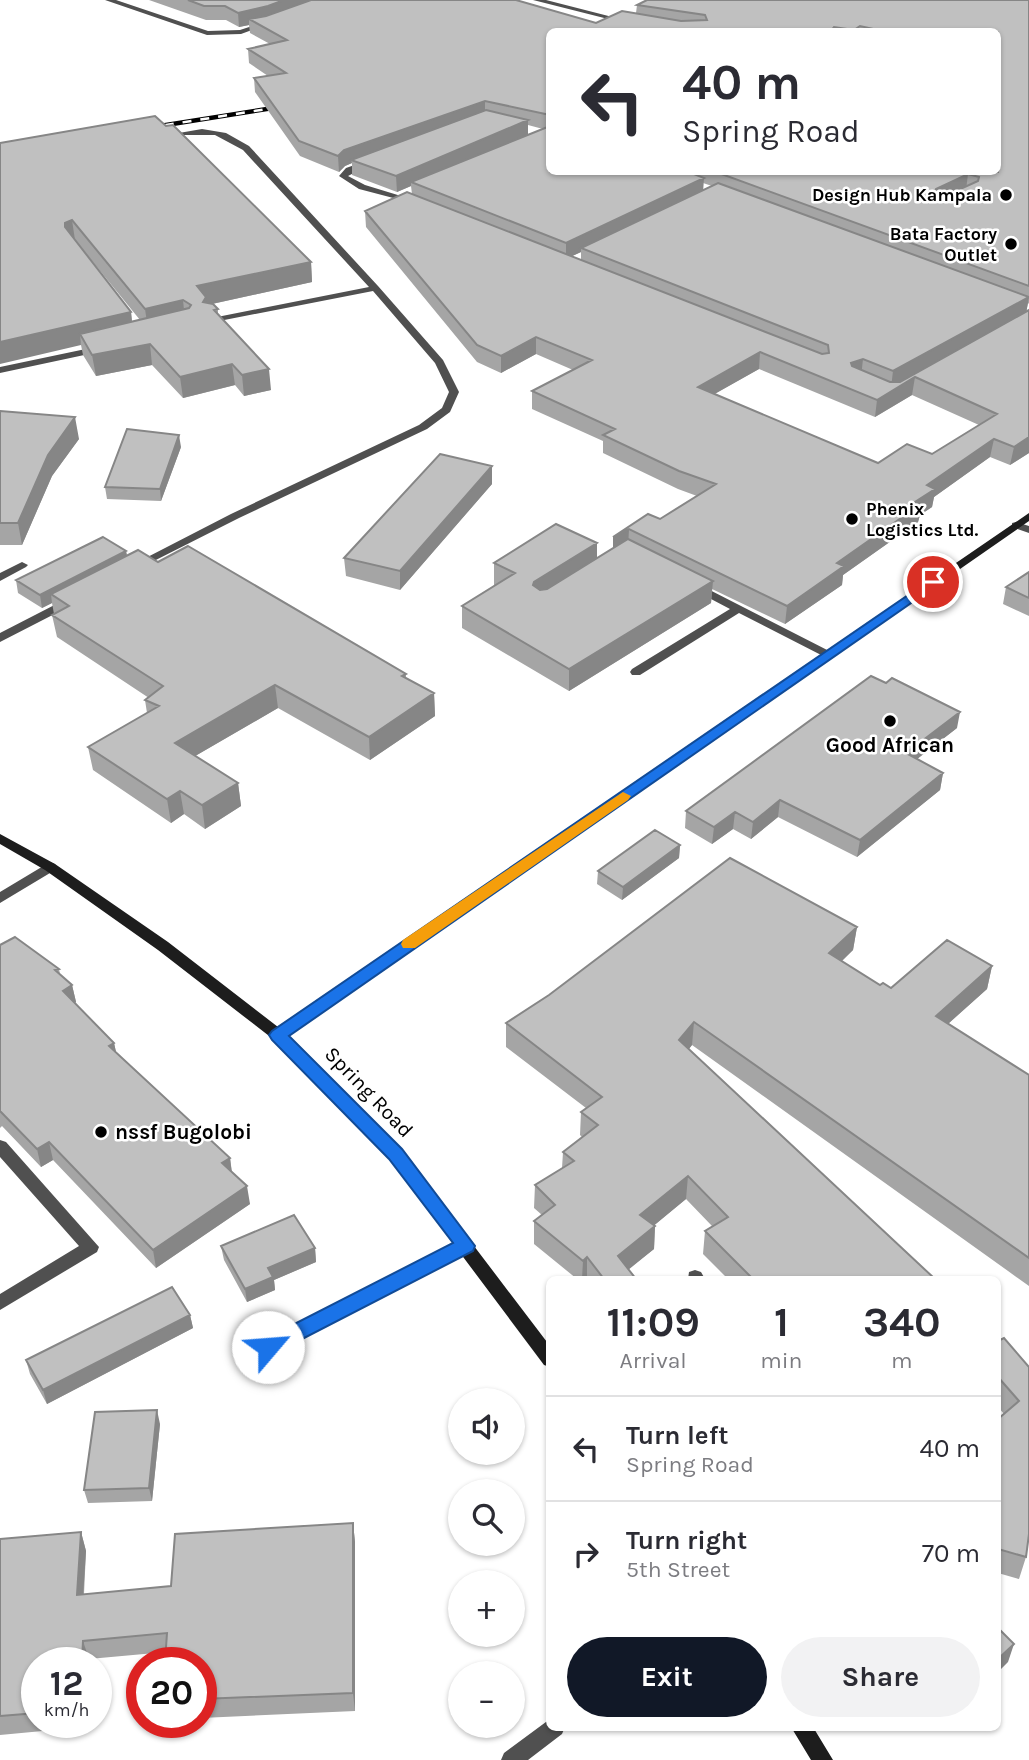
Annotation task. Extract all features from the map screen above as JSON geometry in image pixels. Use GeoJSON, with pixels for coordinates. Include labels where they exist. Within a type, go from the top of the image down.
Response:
{"type":"FeatureCollection","features":[{"type":"Feature","properties":{"kind":"street"},"geometry":{"type":"LineString","coordinates":[[109,0],[206,33],[241,32],[278,20]]}},
{"type":"Feature","properties":{"kind":"street"},"geometry":{"type":"LineString","coordinates":[[537,0],[628,22]]}},
{"type":"Feature","properties":{"kind":"street"},"geometry":{"type":"LineString","coordinates":[[124,573],[235,516],[423,427],[446,410],[454,392],[439,362],[246,148],[228,134],[206,130],[183,133]]}},
{"type":"Feature","properties":{"kind":"street"},"geometry":{"type":"LineString","coordinates":[[374,160],[349,170],[343,176],[362,187],[406,197]]}},
{"type":"Feature","properties":{"kind":"street"},"geometry":{"type":"LineString","coordinates":[[212,321],[375,288]]}},
{"type":"Feature","properties":{"kind":"street"},"geometry":{"type":"LineString","coordinates":[[0,370],[110,346]]}},
{"type":"Feature","properties":{"kind":"street"},"geometry":{"type":"LineString","coordinates":[[278,1035],[829,654],[1022,528],[1029,516]]}},
{"type":"Feature","properties":{"kind":"street"},"geometry":{"type":"LineString","coordinates":[[0,578],[22,565]]}},
{"type":"Feature","properties":{"kind":"street"},"geometry":{"type":"LineString","coordinates":[[689,584],[829,654]]}},
{"type":"Feature","properties":{"kind":"street"},"geometry":{"type":"LineString","coordinates":[[0,638],[87,593]]}},
{"type":"Feature","properties":{"kind":"street"},"geometry":{"type":"LineString","coordinates":[[636,672],[739,608]]}},
{"type":"Feature","properties":{"kind":"street","name":"Spring Road"},"geometry":{"type":"LineString","coordinates":[[0,838],[50,867],[163,946],[278,1035],[396,1154],[546,1355]]}},
{"type":"Feature","properties":{"kind":"street"},"geometry":{"type":"LineString","coordinates":[[0,898],[50,867]]}},
{"type":"Feature","properties":{"kind":"street"},"geometry":{"type":"LineString","coordinates":[[0,1146],[91,1247],[0,1303]]}},
{"type":"Feature","properties":{"kind":"street"},"geometry":{"type":"LineString","coordinates":[[268,1347],[466,1246]]}},
{"type":"Feature","properties":{"kind":"street"},"geometry":{"type":"LineString","coordinates":[[511,1760],[550,1731]]}},
{"type":"Feature","properties":{"kind":"street"},"geometry":{"type":"LineString","coordinates":[[804,1731],[823,1760]]}},
{"type":"Feature","properties":{"kind":"building"},"geometry":{"type":"Polygon","coordinates":[[[188,0],[284,0],[238,13],[225,6],[204,6],[188,0]]]}},
{"type":"Feature","properties":{"kind":"building"},"geometry":{"type":"Polygon","coordinates":[[[311,0],[516,0],[596,23],[622,11],[681,21],[707,20],[705,15],[637,5],[647,0],[1029,0],[1029,286],[724,175],[966,175],[936,189],[935,192],[945,196],[978,181],[979,177],[972,175],[1001,175],[1001,28],[546,28],[546,114],[485,101],[344,150],[338,156],[299,141],[254,78],[286,73],[248,49],[287,40],[249,19],[266,16],[311,0]]]}},
{"type":"Feature","properties":{"kind":"building"},"geometry":{"type":"Polygon","coordinates":[[[486,110],[528,120],[396,176],[351,160],[486,110]]]}},
{"type":"Feature","properties":{"kind":"building"},"geometry":{"type":"Polygon","coordinates":[[[155,116],[166,126],[173,125],[311,262],[197,286],[206,297],[203,302],[213,304],[218,309],[214,310],[269,369],[242,375],[232,364],[180,377],[150,344],[92,355],[80,334],[189,308],[191,305],[183,300],[145,309],[72,220],[65,223],[65,227],[131,312],[0,342],[0,143],[155,116]]]}},
{"type":"Feature","properties":{"kind":"building"},"geometry":{"type":"Polygon","coordinates":[[[546,128],[546,175],[696,175],[704,178],[566,243],[411,182],[546,128]]]}},
{"type":"Feature","properties":{"kind":"building"},"geometry":{"type":"Polygon","coordinates":[[[718,183],[1029,297],[893,371],[863,359],[851,363],[852,366],[890,382],[900,382],[1029,310],[1029,437],[1014,447],[994,439],[927,485],[935,489],[915,502],[921,504],[837,563],[844,566],[787,606],[629,529],[613,537],[648,514],[660,519],[716,484],[679,471],[603,435],[615,429],[532,391],[592,360],[536,337],[501,356],[477,345],[365,211],[407,192],[822,354],[829,353],[828,345],[581,248],[718,183]],[[760,352],[698,387],[878,463],[907,444],[932,454],[997,414],[915,377],[877,400],[760,352]]]}},
{"type":"Feature","properties":{"kind":"building"},"geometry":{"type":"Polygon","coordinates":[[[0,411],[75,417],[48,455],[18,523],[0,523],[0,411]]]}},
{"type":"Feature","properties":{"kind":"building"},"geometry":{"type":"Polygon","coordinates":[[[127,429],[179,435],[160,489],[105,487],[127,429]]]}},
{"type":"Feature","properties":{"kind":"building"},"geometry":{"type":"Polygon","coordinates":[[[440,454],[492,466],[400,571],[344,558],[440,454]]]}},
{"type":"Feature","properties":{"kind":"building"},"geometry":{"type":"Polygon","coordinates":[[[556,524],[597,543],[534,582],[533,585],[540,590],[547,589],[628,539],[713,581],[569,669],[462,606],[515,573],[494,563],[556,524]]]}},
{"type":"Feature","properties":{"kind":"building"},"geometry":{"type":"Polygon","coordinates":[[[103,537],[126,551],[40,595],[16,580],[103,537]]]}},
{"type":"Feature","properties":{"kind":"building"},"geometry":{"type":"Polygon","coordinates":[[[188,546],[434,693],[369,737],[275,685],[175,743],[238,783],[202,805],[180,791],[167,799],[88,747],[159,706],[145,700],[163,686],[52,615],[69,606],[51,594],[138,550],[158,562],[188,546]]]}},
{"type":"Feature","properties":{"kind":"building"},"geometry":{"type":"Polygon","coordinates":[[[1029,572],[1029,598],[1006,587],[1029,572]]]}},
{"type":"Feature","properties":{"kind":"building"},"geometry":{"type":"Polygon","coordinates":[[[871,676],[886,683],[892,678],[960,712],[906,753],[943,773],[860,840],[780,800],[753,822],[735,812],[714,827],[686,811],[871,676]]]}},
{"type":"Feature","properties":{"kind":"building"},"geometry":{"type":"Polygon","coordinates":[[[655,830],[680,845],[623,887],[598,871],[655,830]]]}},
{"type":"Feature","properties":{"kind":"building"},"geometry":{"type":"Polygon","coordinates":[[[730,858],[857,927],[829,953],[880,985],[883,983],[891,988],[947,940],[992,966],[936,1016],[1029,1075],[1029,1258],[694,1022],[679,1040],[932,1276],[750,1276],[705,1231],[728,1217],[688,1176],[640,1215],[655,1226],[618,1256],[634,1276],[602,1276],[587,1257],[583,1261],[534,1221],[555,1205],[535,1185],[574,1161],[563,1152],[598,1125],[581,1112],[602,1097],[506,1023],[549,995],[730,858]]]}},
{"type":"Feature","properties":{"kind":"building"},"geometry":{"type":"Polygon","coordinates":[[[15,937],[59,969],[55,970],[72,985],[63,991],[114,1043],[109,1046],[230,1158],[222,1163],[247,1186],[153,1250],[49,1142],[37,1149],[0,1111],[0,945],[15,937]]]}},
{"type":"Feature","properties":{"kind":"building"},"geometry":{"type":"Polygon","coordinates":[[[294,1215],[315,1248],[268,1268],[273,1277],[245,1289],[221,1246],[294,1215]]]}},
{"type":"Feature","properties":{"kind":"building"},"geometry":{"type":"Polygon","coordinates":[[[172,1287],[190,1315],[43,1390],[26,1360],[172,1287]]]}},
{"type":"Feature","properties":{"kind":"building"},"geometry":{"type":"Polygon","coordinates":[[[1004,1338],[1029,1367],[1029,1534],[1026,1557],[1001,1550],[1001,1416],[1019,1401],[1001,1380],[1001,1340],[1004,1338]]]}},
{"type":"Feature","properties":{"kind":"building"},"geometry":{"type":"Polygon","coordinates":[[[157,1410],[149,1488],[84,1490],[95,1412],[157,1410]]]}},
{"type":"Feature","properties":{"kind":"building"},"geometry":{"type":"Polygon","coordinates":[[[353,1523],[353,1693],[217,1698],[217,1647],[166,1647],[167,1633],[83,1641],[83,1647],[21,1647],[21,1714],[0,1716],[0,1539],[81,1532],[77,1595],[171,1586],[175,1534],[353,1523]]]}},
{"type":"Feature","properties":{"kind":"building"},"geometry":{"type":"Polygon","coordinates":[[[1001,1631],[1014,1644],[1001,1656],[1001,1631]]]}},
{"type":"Feature","properties":{"kind":"railway"},"geometry":{"type":"LineString","coordinates":[[147,128],[286,106]]}},
{"type":"Feature","properties":{"kind":"slow traffic"},"geometry":{"type":"LineString","coordinates":[[409,944],[623,796]]}},
{"type":"Feature","properties":{"kind":"place","name":"Design Hub Kampala"},"geometry":{"type":"Point","coordinates":[1006,195]}},
{"type":"Feature","properties":{"kind":"place","name":"Bata Factory Outlet"},"geometry":{"type":"Point","coordinates":[1011,244]}},
{"type":"Feature","properties":{"kind":"place","name":"Phenix Logistics Ltd."},"geometry":{"type":"Point","coordinates":[852,519]}},
{"type":"Feature","properties":{"kind":"place","name":"Good African"},"geometry":{"type":"Point","coordinates":[890,721]}},
{"type":"Feature","properties":{"kind":"place","name":"nssf Bugolobi"},"geometry":{"type":"Point","coordinates":[101,1132]}},
{"type":"Feature","properties":{"kind":"route"},"geometry":{"type":"LineString","coordinates":[[268,1347],[466,1246],[396,1154],[278,1035],[933,582]]}}]}
